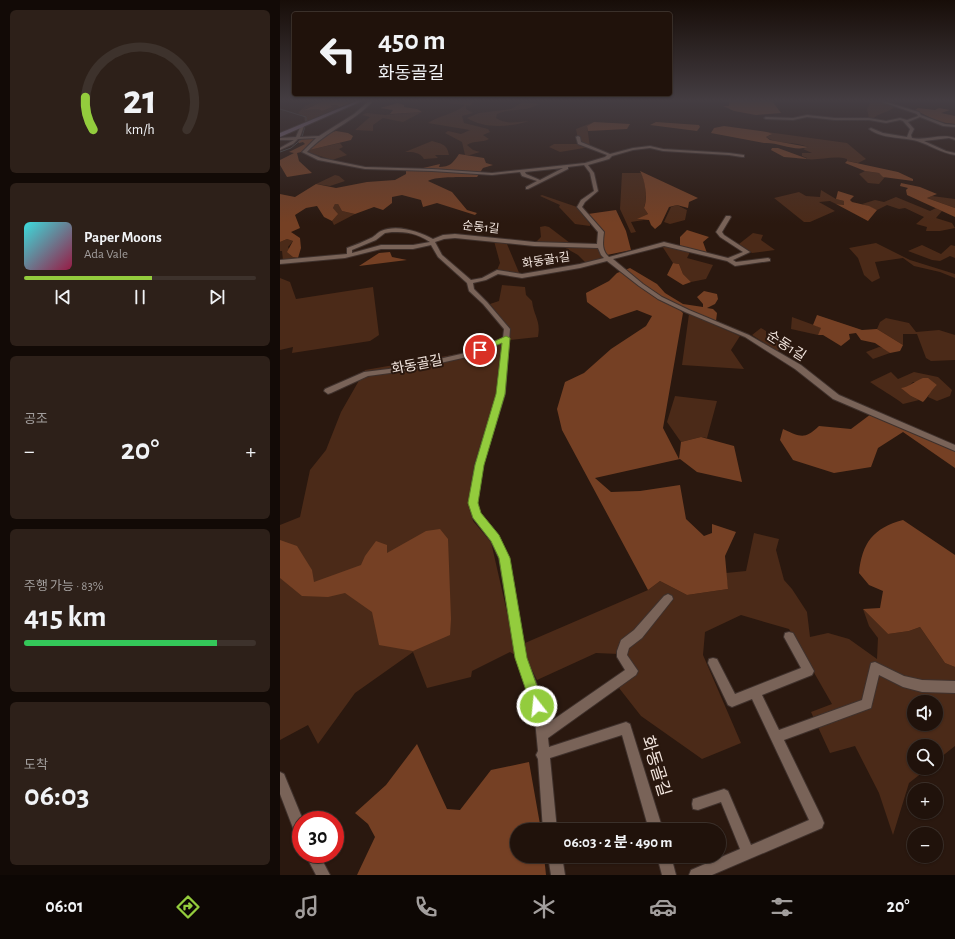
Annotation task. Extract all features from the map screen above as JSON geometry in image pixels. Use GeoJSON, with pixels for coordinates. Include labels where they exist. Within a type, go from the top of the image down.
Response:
{"type":"FeatureCollection","features":[{"type":"Feature","properties":{"kind":"street"},"geometry":{"type":"LineString","coordinates":[[280,150],[295,142]]}},
{"type":"Feature","properties":{"kind":"street"},"geometry":{"type":"LineString","coordinates":[[312,142],[304,152],[320,159],[350,166],[382,170],[432,170],[492,174],[586,164],[607,158],[610,155],[642,147],[742,156]]}},
{"type":"Feature","properties":{"kind":"street"},"geometry":{"type":"LineString","coordinates":[[579,142],[610,155]]}},
{"type":"Feature","properties":{"kind":"street"},"geometry":{"type":"LineString","coordinates":[[922,142],[934,148],[955,154]]}},
{"type":"Feature","properties":{"kind":"street","name":"순동1길"},"geometry":{"type":"LineString","coordinates":[[586,164],[592,173],[596,191],[583,201],[579,207],[601,232],[600,246],[604,255],[641,285],[660,298],[687,311],[747,336],[798,367],[836,397],[955,448]]}},
{"type":"Feature","properties":{"kind":"street"},"geometry":{"type":"LineString","coordinates":[[528,188],[571,166]]}},
{"type":"Feature","properties":{"kind":"street"},"geometry":{"type":"LineString","coordinates":[[522,171],[524,174],[540,181]]}},
{"type":"Feature","properties":{"kind":"street"},"geometry":{"type":"LineString","coordinates":[[508,172],[510,179]]}},
{"type":"Feature","properties":{"kind":"street"},"geometry":{"type":"LineString","coordinates":[[728,217],[719,232],[722,236],[747,252],[729,260]]}},
{"type":"Feature","properties":{"kind":"street"},"geometry":{"type":"LineString","coordinates":[[349,253],[349,249],[374,239],[383,232],[392,230],[411,231],[421,234],[432,242],[440,256],[470,282],[471,290],[485,303],[507,329],[501,394],[479,465],[473,503],[476,515],[495,538],[504,558],[521,658],[534,692],[541,720],[542,755],[549,823]]}},
{"type":"Feature","properties":{"kind":"street","name":"순동1길"},"geometry":{"type":"LineString","coordinates":[[432,242],[443,237],[455,236],[534,244],[600,246]]}},
{"type":"Feature","properties":{"kind":"street"},"geometry":{"type":"LineString","coordinates":[[280,262],[345,256],[349,253],[381,247],[413,247],[432,242]]}},
{"type":"Feature","properties":{"kind":"street"},"geometry":{"type":"LineString","coordinates":[[608,258],[664,244],[729,260],[735,264],[768,260]]}},
{"type":"Feature","properties":{"kind":"street","name":"화동골1길"},"geometry":{"type":"LineString","coordinates":[[470,282],[484,279],[497,272],[522,276],[585,265],[608,258]]}},
{"type":"Feature","properties":{"kind":"street","name":"화동골길"},"geometry":{"type":"LineString","coordinates":[[328,391],[368,374],[405,369],[467,355],[506,338]]}},
{"type":"Feature","properties":{"kind":"street"},"geometry":{"type":"LineString","coordinates":[[542,735],[632,671],[622,656],[622,651],[625,644],[638,634],[668,599]]}},
{"type":"Feature","properties":{"kind":"street"},"geometry":{"type":"LineString","coordinates":[[714,662],[732,702],[808,671],[789,637]]}},
{"type":"Feature","properties":{"kind":"street"},"geometry":{"type":"LineString","coordinates":[[776,737],[867,704],[875,667],[903,681],[922,686],[955,687]]}},
{"type":"Feature","properties":{"kind":"street"},"geometry":{"type":"LineString","coordinates":[[696,875],[817,823],[754,692]]}},
{"type":"Feature","properties":{"kind":"street","name":"화동골길"},"geometry":{"type":"LineString","coordinates":[[542,755],[626,728],[654,823]]}},
{"type":"Feature","properties":{"kind":"street"},"geometry":{"type":"LineString","coordinates":[[281,781],[293,811]]}},
{"type":"Feature","properties":{"kind":"street"},"geometry":{"type":"LineString","coordinates":[[698,804],[724,795],[748,852]]}},
{"type":"Feature","properties":{"kind":"street"},"geometry":{"type":"LineString","coordinates":[[317,863],[323,875]]}},
{"type":"Feature","properties":{"kind":"street"},"geometry":{"type":"LineString","coordinates":[[556,863],[558,875]]}},
{"type":"Feature","properties":{"kind":"street"},"geometry":{"type":"LineString","coordinates":[[666,863],[669,875]]}},
{"type":"Feature","properties":{"kind":"shaded area"},"geometry":{"type":"Polygon","coordinates":[[[298,142],[343,142],[297,153],[299,161],[312,173],[287,177],[280,165],[280,160],[294,153],[289,152],[305,144],[303,142],[298,142]]]}},
{"type":"Feature","properties":{"kind":"shaded area"},"geometry":{"type":"Polygon","coordinates":[[[430,142],[434,142],[445,147],[449,155],[435,155],[438,158],[424,159],[413,152],[405,152],[430,142]]]}},
{"type":"Feature","properties":{"kind":"shaded area"},"geometry":{"type":"Polygon","coordinates":[[[462,142],[479,142],[467,145],[473,150],[480,152],[465,155],[462,142]]]}},
{"type":"Feature","properties":{"kind":"shaded area"},"geometry":{"type":"Polygon","coordinates":[[[579,142],[589,142],[590,147],[560,152],[549,147],[554,144],[579,144],[579,142]]]}},
{"type":"Feature","properties":{"kind":"shaded area"},"geometry":{"type":"Polygon","coordinates":[[[758,142],[780,142],[808,147],[792,148],[758,142]]]}},
{"type":"Feature","properties":{"kind":"shaded area"},"geometry":{"type":"Polygon","coordinates":[[[781,142],[847,143],[866,159],[858,163],[847,161],[847,159],[842,158],[805,159],[807,158],[802,156],[802,153],[812,153],[803,149],[808,147],[781,142]]]}},
{"type":"Feature","properties":{"kind":"shaded area"},"geometry":{"type":"Polygon","coordinates":[[[340,143],[343,147],[339,149],[347,155],[332,160],[308,152],[309,150],[340,143]]]}},
{"type":"Feature","properties":{"kind":"shaded area"},"geometry":{"type":"Polygon","coordinates":[[[772,148],[778,148],[808,159],[784,157],[771,150],[772,148]]]}},
{"type":"Feature","properties":{"kind":"shaded area"},"geometry":{"type":"Polygon","coordinates":[[[459,154],[484,158],[486,163],[493,165],[483,168],[477,177],[436,178],[428,181],[452,192],[467,210],[477,213],[475,215],[437,203],[423,207],[421,200],[402,195],[392,197],[392,203],[383,210],[374,207],[355,214],[342,211],[338,204],[335,204],[333,208],[338,214],[332,221],[324,217],[317,206],[306,208],[295,215],[300,228],[291,232],[300,238],[301,248],[298,258],[293,257],[287,252],[293,241],[287,239],[280,242],[280,194],[295,197],[316,184],[336,188],[367,182],[395,180],[406,174],[406,169],[419,169],[440,164],[439,167],[449,165],[459,154]]]}},
{"type":"Feature","properties":{"kind":"shaded area"},"geometry":{"type":"Polygon","coordinates":[[[847,161],[898,172],[913,179],[913,181],[883,177],[879,173],[865,171],[845,163],[847,161]]]}},
{"type":"Feature","properties":{"kind":"shaded area"},"geometry":{"type":"Polygon","coordinates":[[[640,171],[698,198],[689,202],[688,208],[677,205],[669,207],[661,224],[655,229],[649,220],[637,219],[648,214],[644,208],[646,199],[645,189],[640,171]]]}},
{"type":"Feature","properties":{"kind":"shaded area"},"geometry":{"type":"Polygon","coordinates":[[[865,171],[879,173],[885,177],[879,184],[868,183],[859,174],[865,171]]]}},
{"type":"Feature","properties":{"kind":"shaded area"},"geometry":{"type":"Polygon","coordinates":[[[622,173],[641,173],[646,190],[644,208],[648,214],[638,219],[644,220],[631,222],[636,232],[631,233],[620,209],[622,173]]]}},
{"type":"Feature","properties":{"kind":"shaded area"},"geometry":{"type":"Polygon","coordinates":[[[335,175],[339,176],[345,181],[330,186],[316,184],[335,175]]]}},
{"type":"Feature","properties":{"kind":"shaded area"},"geometry":{"type":"Polygon","coordinates":[[[901,183],[920,187],[937,194],[927,198],[955,208],[955,217],[907,195],[906,190],[908,188],[900,186],[901,183]]]}},
{"type":"Feature","properties":{"kind":"shaded area"},"geometry":{"type":"Polygon","coordinates":[[[821,190],[836,199],[844,201],[844,205],[836,204],[830,201],[819,202],[835,211],[810,222],[804,222],[774,198],[799,192],[806,196],[820,197],[821,190]]]}},
{"type":"Feature","properties":{"kind":"shaded area"},"geometry":{"type":"Polygon","coordinates":[[[838,191],[854,196],[850,200],[852,202],[869,206],[877,210],[868,221],[836,204],[844,205],[844,201],[836,199],[838,191]]]}},
{"type":"Feature","properties":{"kind":"shaded area"},"geometry":{"type":"Polygon","coordinates":[[[542,195],[577,207],[590,226],[575,224],[559,207],[560,205],[540,196],[542,195]]]}},
{"type":"Feature","properties":{"kind":"shaded area"},"geometry":{"type":"Polygon","coordinates":[[[932,196],[955,199],[955,208],[927,198],[932,196]]]}},
{"type":"Feature","properties":{"kind":"shaded area"},"geometry":{"type":"Polygon","coordinates":[[[896,197],[930,211],[936,208],[942,211],[936,218],[952,223],[955,228],[940,231],[926,231],[927,227],[916,224],[924,217],[905,208],[899,209],[887,205],[877,210],[862,204],[875,200],[884,202],[896,197]]]}},
{"type":"Feature","properties":{"kind":"shaded area"},"geometry":{"type":"Polygon","coordinates":[[[335,204],[338,204],[342,211],[355,214],[334,225],[332,221],[337,214],[333,208],[335,204]]]}},
{"type":"Feature","properties":{"kind":"shaded area"},"geometry":{"type":"Polygon","coordinates":[[[677,205],[687,210],[685,220],[670,224],[664,222],[671,207],[677,205]]]}},
{"type":"Feature","properties":{"kind":"shaded area"},"geometry":{"type":"Polygon","coordinates":[[[616,210],[626,231],[631,250],[607,255],[604,250],[604,231],[588,214],[616,210]]]}},
{"type":"Feature","properties":{"kind":"shaded area"},"geometry":{"type":"Polygon","coordinates":[[[540,227],[549,227],[570,243],[536,242],[541,237],[540,227]]]}},
{"type":"Feature","properties":{"kind":"shaded area"},"geometry":{"type":"Polygon","coordinates":[[[687,230],[709,237],[703,242],[707,253],[680,246],[680,237],[687,230]]]}},
{"type":"Feature","properties":{"kind":"shaded area"},"geometry":{"type":"Polygon","coordinates":[[[753,233],[763,235],[761,240],[775,250],[752,253],[739,244],[753,233]]]}},
{"type":"Feature","properties":{"kind":"shaded area"},"geometry":{"type":"Polygon","coordinates":[[[287,239],[293,241],[288,247],[293,257],[298,258],[297,260],[283,260],[282,251],[280,251],[280,242],[287,239]]]}},
{"type":"Feature","properties":{"kind":"shaded area"},"geometry":{"type":"Polygon","coordinates":[[[494,241],[507,244],[520,275],[497,270],[500,263],[494,241]]]}},
{"type":"Feature","properties":{"kind":"shaded area"},"geometry":{"type":"Polygon","coordinates":[[[876,243],[910,260],[955,274],[955,278],[940,272],[914,266],[903,258],[875,262],[880,278],[872,282],[864,275],[858,258],[849,248],[876,243]]]}},
{"type":"Feature","properties":{"kind":"shaded area"},"geometry":{"type":"Polygon","coordinates":[[[664,245],[690,252],[687,258],[713,265],[706,279],[691,282],[683,274],[679,264],[673,263],[662,246],[664,245]]]}},
{"type":"Feature","properties":{"kind":"shaded area"},"geometry":{"type":"Polygon","coordinates":[[[922,245],[941,254],[951,245],[955,246],[955,258],[950,256],[940,261],[932,260],[908,251],[922,245]]]}},
{"type":"Feature","properties":{"kind":"shaded area"},"geometry":{"type":"Polygon","coordinates":[[[562,246],[598,247],[604,258],[586,263],[578,255],[562,246]]]}},
{"type":"Feature","properties":{"kind":"shaded area"},"geometry":{"type":"Polygon","coordinates":[[[390,252],[392,257],[407,260],[359,266],[379,253],[390,252]]]}},
{"type":"Feature","properties":{"kind":"shaded area"},"geometry":{"type":"Polygon","coordinates":[[[673,263],[679,264],[683,274],[691,282],[683,285],[667,275],[673,263]]]}},
{"type":"Feature","properties":{"kind":"shaded area"},"geometry":{"type":"Polygon","coordinates":[[[630,268],[657,284],[665,293],[683,304],[703,307],[703,304],[697,297],[704,291],[717,294],[718,299],[715,304],[707,308],[713,309],[717,313],[716,321],[680,306],[678,308],[683,313],[663,428],[679,459],[681,442],[701,437],[734,446],[742,482],[697,472],[680,459],[595,478],[611,492],[640,491],[680,485],[686,519],[704,536],[712,533],[712,524],[736,532],[725,556],[728,589],[687,595],[660,581],[648,590],[562,430],[557,409],[565,382],[584,373],[611,349],[646,326],[652,316],[637,310],[610,319],[587,302],[586,293],[609,281],[617,273],[630,268]]]}},
{"type":"Feature","properties":{"kind":"shaded area"},"geometry":{"type":"Polygon","coordinates":[[[280,278],[290,282],[296,299],[373,287],[379,335],[370,341],[292,353],[293,347],[280,350],[280,278]]]}},
{"type":"Feature","properties":{"kind":"shaded area"},"geometry":{"type":"Polygon","coordinates":[[[502,285],[525,287],[526,295],[532,301],[538,322],[538,337],[510,340],[508,327],[490,304],[499,301],[502,285]]]}},
{"type":"Feature","properties":{"kind":"shaded area"},"geometry":{"type":"Polygon","coordinates":[[[689,314],[740,336],[731,350],[744,369],[682,365],[689,314]]]}},
{"type":"Feature","properties":{"kind":"shaded area"},"geometry":{"type":"Polygon","coordinates":[[[817,315],[862,330],[877,329],[903,345],[900,351],[890,353],[875,343],[861,340],[856,333],[849,334],[850,339],[841,346],[823,335],[818,335],[821,328],[813,325],[817,315]]]}},
{"type":"Feature","properties":{"kind":"shaded area"},"geometry":{"type":"Polygon","coordinates":[[[792,317],[822,328],[818,335],[791,329],[792,317]]]}},
{"type":"Feature","properties":{"kind":"shaded area"},"geometry":{"type":"Polygon","coordinates":[[[886,318],[909,323],[916,332],[939,330],[955,335],[955,360],[931,361],[926,358],[917,334],[903,334],[903,345],[877,329],[880,322],[886,318]]]}},
{"type":"Feature","properties":{"kind":"shaded area"},"geometry":{"type":"Polygon","coordinates":[[[761,328],[766,331],[766,336],[771,338],[777,339],[784,336],[790,342],[789,345],[777,351],[752,335],[761,328]]]}},
{"type":"Feature","properties":{"kind":"shaded area"},"geometry":{"type":"Polygon","coordinates":[[[502,338],[495,400],[470,504],[473,521],[491,542],[517,656],[510,652],[472,671],[471,677],[427,688],[413,652],[355,693],[318,744],[308,725],[280,740],[280,525],[300,517],[310,470],[326,450],[341,412],[365,370],[469,352],[502,338]]]}},
{"type":"Feature","properties":{"kind":"shaded area"},"geometry":{"type":"Polygon","coordinates":[[[879,347],[885,348],[890,353],[873,359],[866,352],[879,347]]]}},
{"type":"Feature","properties":{"kind":"shaded area"},"geometry":{"type":"Polygon","coordinates":[[[891,372],[898,379],[914,372],[938,377],[952,390],[950,396],[937,401],[928,397],[930,391],[937,385],[913,382],[908,387],[911,396],[919,400],[903,404],[870,382],[891,372]]]}},
{"type":"Feature","properties":{"kind":"shaded area"},"geometry":{"type":"Polygon","coordinates":[[[923,378],[928,378],[937,385],[923,402],[911,396],[901,388],[907,386],[923,378]]]}},
{"type":"Feature","properties":{"kind":"shaded area"},"geometry":{"type":"Polygon","coordinates":[[[675,396],[717,401],[707,438],[701,437],[681,442],[667,422],[675,396]]]}},
{"type":"Feature","properties":{"kind":"shaded area"},"geometry":{"type":"Polygon","coordinates":[[[871,414],[955,450],[955,468],[903,432],[878,448],[871,467],[834,473],[793,460],[780,440],[783,429],[802,436],[810,434],[819,426],[851,429],[871,414]]]}},
{"type":"Feature","properties":{"kind":"shaded area"},"geometry":{"type":"Polygon","coordinates":[[[903,520],[955,555],[955,667],[945,663],[920,627],[909,631],[888,634],[863,609],[880,608],[883,591],[869,585],[859,573],[866,545],[877,532],[884,527],[903,520]]]}},
{"type":"Feature","properties":{"kind":"shaded area"},"geometry":{"type":"Polygon","coordinates":[[[440,529],[448,539],[451,619],[450,635],[413,651],[379,645],[372,612],[345,593],[328,597],[302,596],[280,578],[280,540],[297,546],[312,570],[314,582],[361,565],[365,556],[376,541],[387,545],[387,553],[426,531],[440,529]]]}},
{"type":"Feature","properties":{"kind":"shaded area"},"geometry":{"type":"Polygon","coordinates":[[[754,533],[779,539],[776,550],[784,580],[792,589],[807,612],[810,637],[828,633],[849,639],[877,659],[878,638],[869,626],[863,609],[888,634],[909,631],[920,627],[945,663],[955,667],[955,746],[943,755],[943,739],[907,739],[907,775],[919,775],[907,783],[907,790],[893,835],[879,793],[855,746],[830,753],[811,712],[832,704],[789,629],[741,615],[705,632],[703,655],[741,743],[702,759],[641,716],[619,688],[635,672],[619,654],[596,653],[537,680],[528,662],[525,643],[648,590],[660,581],[687,595],[728,589],[726,573],[746,571],[754,533]]]}},
{"type":"Feature","properties":{"kind":"shaded area"},"geometry":{"type":"Polygon","coordinates":[[[417,744],[447,809],[460,810],[491,770],[529,762],[540,823],[510,823],[510,863],[545,863],[546,875],[357,875],[375,837],[368,824],[355,813],[386,785],[417,744]]]}},
{"type":"Feature","properties":{"kind":"waterway"},"geometry":{"type":"LineString","coordinates":[[280,152],[291,148],[299,142]]}},
{"type":"Feature","properties":{"kind":"route"},"geometry":{"type":"LineString","coordinates":[[480,350],[506,338],[501,394],[479,465],[473,503],[476,515],[495,538],[504,558],[521,658],[534,692],[537,706]]}}]}
